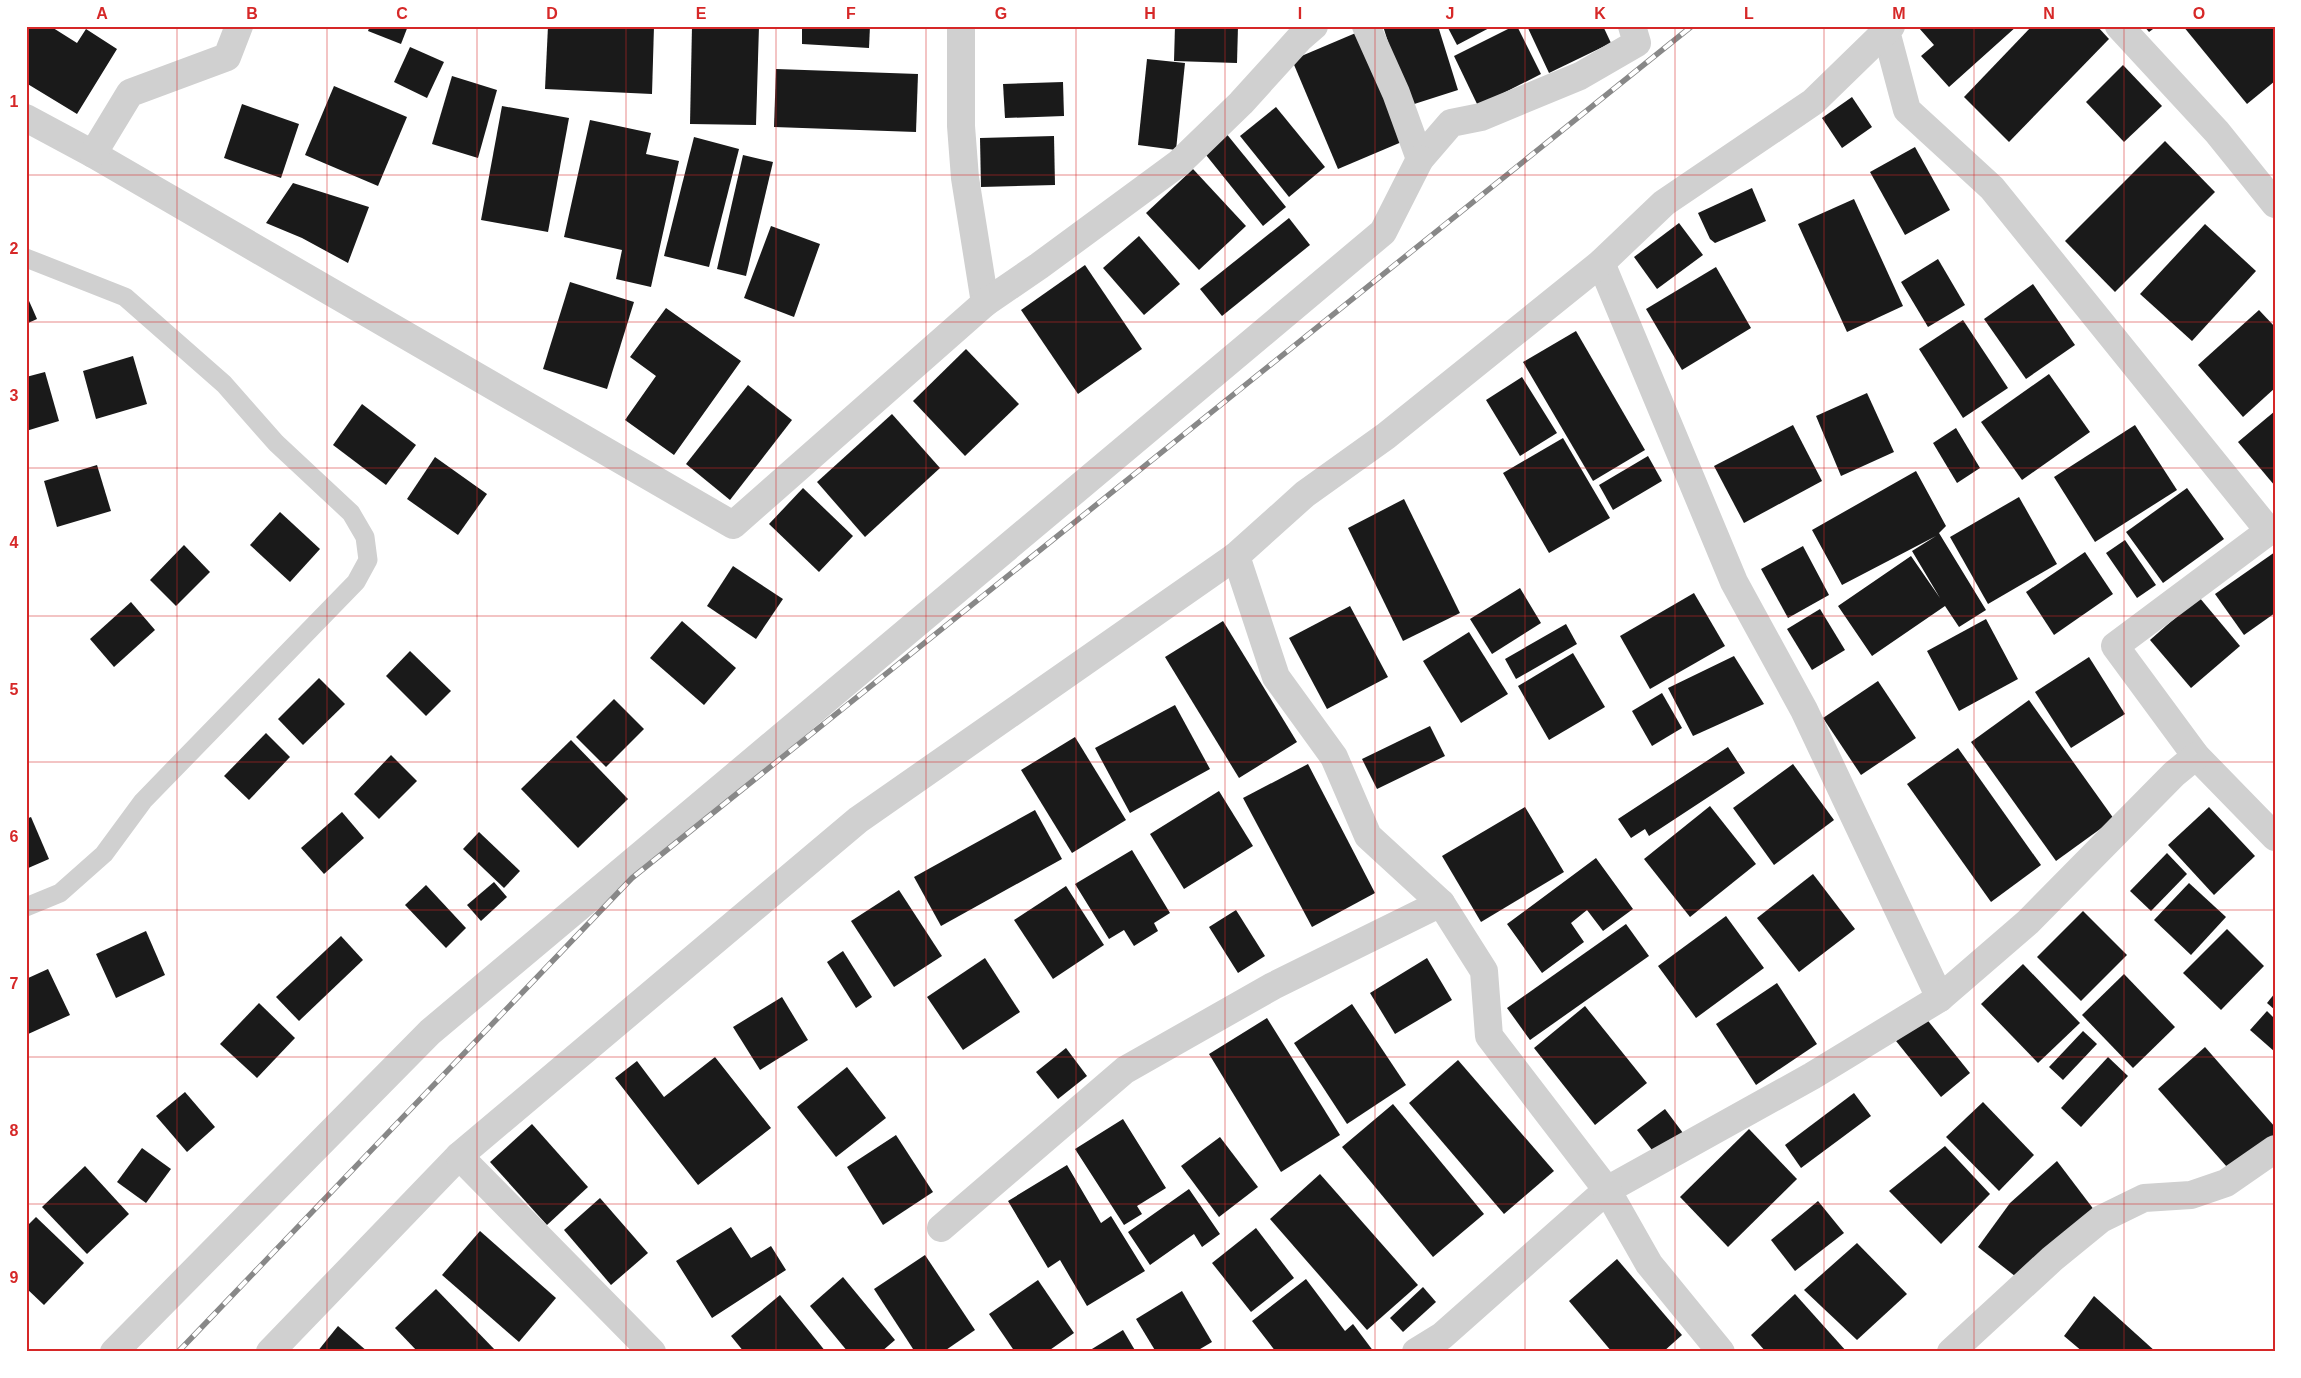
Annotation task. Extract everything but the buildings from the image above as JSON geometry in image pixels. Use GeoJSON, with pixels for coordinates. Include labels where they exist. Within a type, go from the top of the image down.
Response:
{"type":"FeatureCollection","features":[{"type":"Feature","properties":{"kind":"street"},"geometry":{"type":"LineString","coordinates":[[93,154],[130,93],[227,57],[239,26]]}},
{"type":"Feature","properties":{"kind":"street"},"geometry":{"type":"LineString","coordinates":[[961,26],[961,126],[965,178],[985,303]]}},
{"type":"Feature","properties":{"kind":"street"},"geometry":{"type":"LineString","coordinates":[[26,118],[93,154],[733,525],[985,303],[1039,266],[1179,163],[1241,103],[1299,39],[1314,26]]}},
{"type":"Feature","properties":{"kind":"street"},"geometry":{"type":"LineString","coordinates":[[1366,26],[1396,93],[1420,158]]}},
{"type":"Feature","properties":{"kind":"street"},"geometry":{"type":"LineString","coordinates":[[114,1352],[430,1032],[1382,232],[1420,158],[1451,123],[1481,117],[1580,76],[1637,43],[1632,26]]}},
{"type":"Feature","properties":{"kind":"street"},"geometry":{"type":"LineString","coordinates":[[2119,26],[2217,132],[2275,204]]}},
{"type":"Feature","properties":{"kind":"street"},"geometry":{"type":"LineString","coordinates":[[270,1352],[459,1156],[858,820],[1236,556],[1305,494],[1386,436],[1601,263],[1664,202],[1812,102],[1889,29]]}},
{"type":"Feature","properties":{"kind":"street"},"geometry":{"type":"LineString","coordinates":[[1889,29],[1907,110],[1992,188],[2269,531],[2115,646],[2196,756],[2275,837]]}},
{"type":"Feature","properties":{"kind":"street"},"geometry":{"type":"LineString","coordinates":[[1601,263],[1734,582],[1804,710],[1940,998]]}},
{"type":"Feature","properties":{"kind":"street"},"geometry":{"type":"LineString","coordinates":[[1236,556],[1276,677],[1334,758],[1368,836],[1442,903],[1484,971],[1489,1036],[1607,1190],[1649,1264],[1721,1352]]}},
{"type":"Feature","properties":{"kind":"street"},"geometry":{"type":"LineString","coordinates":[[1416,1352],[1442,1336],[1607,1190],[1812,1076],[1940,998],[2028,922],[2174,774],[2196,756]]}},
{"type":"Feature","properties":{"kind":"street"},"geometry":{"type":"LineString","coordinates":[[941,1228],[1125,1070],[1273,986],[1442,903]]}},
{"type":"Feature","properties":{"kind":"street"},"geometry":{"type":"LineString","coordinates":[[1951,1352],[2052,1258],[2101,1218],[2144,1198],[2191,1195],[2226,1183],[2275,1149]]}},
{"type":"Feature","properties":{"kind":"street"},"geometry":{"type":"LineString","coordinates":[[459,1156],[652,1352]]}},
{"type":"Feature","properties":{"kind":"lane"},"geometry":{"type":"LineString","coordinates":[[26,258],[125,297],[224,384],[276,443],[351,513],[365,537],[368,560],[356,582],[143,801],[104,854],[60,893],[26,907]]}},
{"type":"Feature","properties":{"kind":"railway"},"geometry":{"type":"LineString","coordinates":[[178,1352],[632,878],[1692,26]]}}]}
